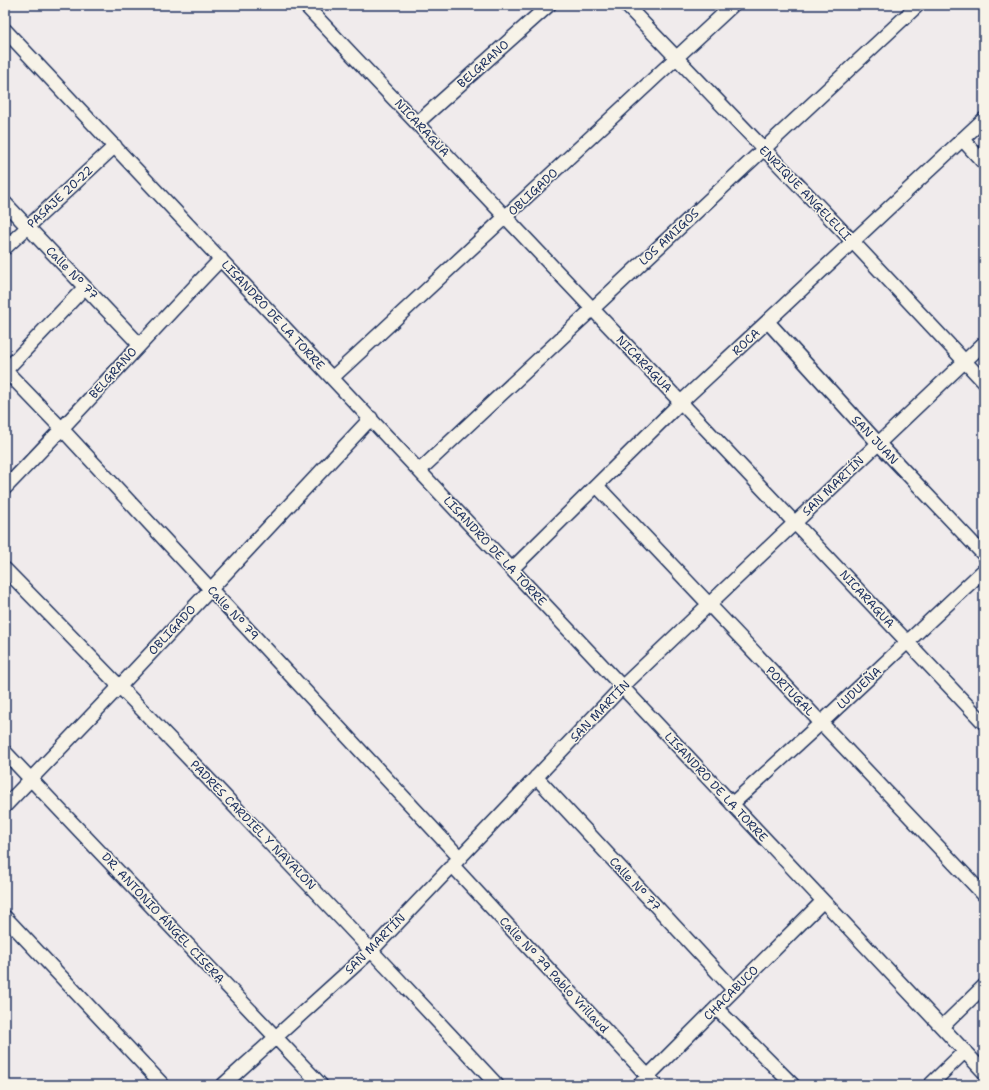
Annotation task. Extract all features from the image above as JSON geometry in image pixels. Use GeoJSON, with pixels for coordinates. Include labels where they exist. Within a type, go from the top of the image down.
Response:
{"type":"FeatureCollection","features":[{"type":"Feature","properties":{"kind":"street","name":"NICARAGUA"},"geometry":{"type":"LineString","coordinates":[[305,5],[984,723]]}},
{"type":"Feature","properties":{"kind":"street","name":"BELGRANO"},"geometry":{"type":"LineString","coordinates":[[417,123],[548,5]]}},
{"type":"Feature","properties":{"kind":"street","name":"ENRIQUE ANGELELLI"},"geometry":{"type":"LineString","coordinates":[[626,5],[984,382]]}},
{"type":"Feature","properties":{"kind":"street","name":"OBLIGADO"},"geometry":{"type":"LineString","coordinates":[[332,378],[733,5]]}},
{"type":"Feature","properties":{"kind":"street","name":"LOS AMIGOS"},"geometry":{"type":"LineString","coordinates":[[420,470],[918,5]]}},
{"type":"Feature","properties":{"kind":"street","name":"LISANDRO DE LA TORRE"},"geometry":{"type":"LineString","coordinates":[[5,30],[984,1072]]}},
{"type":"Feature","properties":{"kind":"street","name":"ROCA"},"geometry":{"type":"LineString","coordinates":[[512,569],[681,402],[984,119]]}},
{"type":"Feature","properties":{"kind":"street"},"geometry":{"type":"LineString","coordinates":[[962,140],[984,164]]}},
{"type":"Feature","properties":{"kind":"street","name":"PASAJE 20-22"},"geometry":{"type":"LineString","coordinates":[[5,248],[115,146]]}},
{"type":"Feature","properties":{"kind":"street","name":"Calle Nº 77"},"geometry":{"type":"LineString","coordinates":[[5,203],[139,344]]}},
{"type":"Feature","properties":{"kind":"street","name":"BELGRANO"},"geometry":{"type":"LineString","coordinates":[[5,488],[62,429],[139,344],[221,259]]}},
{"type":"Feature","properties":{"kind":"street"},"geometry":{"type":"LineString","coordinates":[[5,370],[85,287]]}},
{"type":"Feature","properties":{"kind":"street","name":"SAN JUAN"},"geometry":{"type":"LineString","coordinates":[[768,322],[878,443],[984,556]]}},
{"type":"Feature","properties":{"kind":"street","name":"SAN MARTÍN"},"geometry":{"type":"LineString","coordinates":[[223,1085],[372,950],[622,687],[964,361],[984,344]]}},
{"type":"Feature","properties":{"kind":"street","name":"Calle Nº 79"},"geometry":{"type":"LineString","coordinates":[[5,370],[62,429],[210,590],[456,861]]}},
{"type":"Feature","properties":{"kind":"street","name":"OBLIGADO"},"geometry":{"type":"LineString","coordinates":[[5,806],[120,686],[371,418]]}},
{"type":"Feature","properties":{"kind":"street","name":"PORTUGAL"},"geometry":{"type":"LineString","coordinates":[[597,486],[984,895]]}},
{"type":"Feature","properties":{"kind":"street","name":"PADRES CARDIEL Y NAVALON"},"geometry":{"type":"LineString","coordinates":[[5,569],[120,686],[372,950],[497,1085]]}},
{"type":"Feature","properties":{"kind":"street","name":"LUDUEÑA"},"geometry":{"type":"LineString","coordinates":[[732,804],[821,723],[984,570]]}},
{"type":"Feature","properties":{"kind":"street","name":"DR. ANTONIO ÁNGEL CISERA"},"geometry":{"type":"LineString","coordinates":[[5,752],[321,1085]]}},
{"type":"Feature","properties":{"kind":"street","name":"Calle Nº 77"},"geometry":{"type":"LineString","coordinates":[[536,777],[734,990]]}},
{"type":"Feature","properties":{"kind":"street","name":"Calle Nº 79 Pablo Vrillaud"},"geometry":{"type":"LineString","coordinates":[[456,861],[648,1082]]}},
{"type":"Feature","properties":{"kind":"street","name":"CHACABUCO"},"geometry":{"type":"LineString","coordinates":[[648,1082],[716,1008],[824,901]]}},
{"type":"Feature","properties":{"kind":"street"},"geometry":{"type":"LineString","coordinates":[[5,917],[163,1085]]}},
{"type":"Feature","properties":{"kind":"street"},"geometry":{"type":"LineString","coordinates":[[942,1027],[984,986]]}},
{"type":"Feature","properties":{"kind":"street"},"geometry":{"type":"LineString","coordinates":[[716,1008],[793,1085]]}},
{"type":"Feature","properties":{"kind":"street"},"geometry":{"type":"LineString","coordinates":[[930,1085],[965,1051]]}}]}
